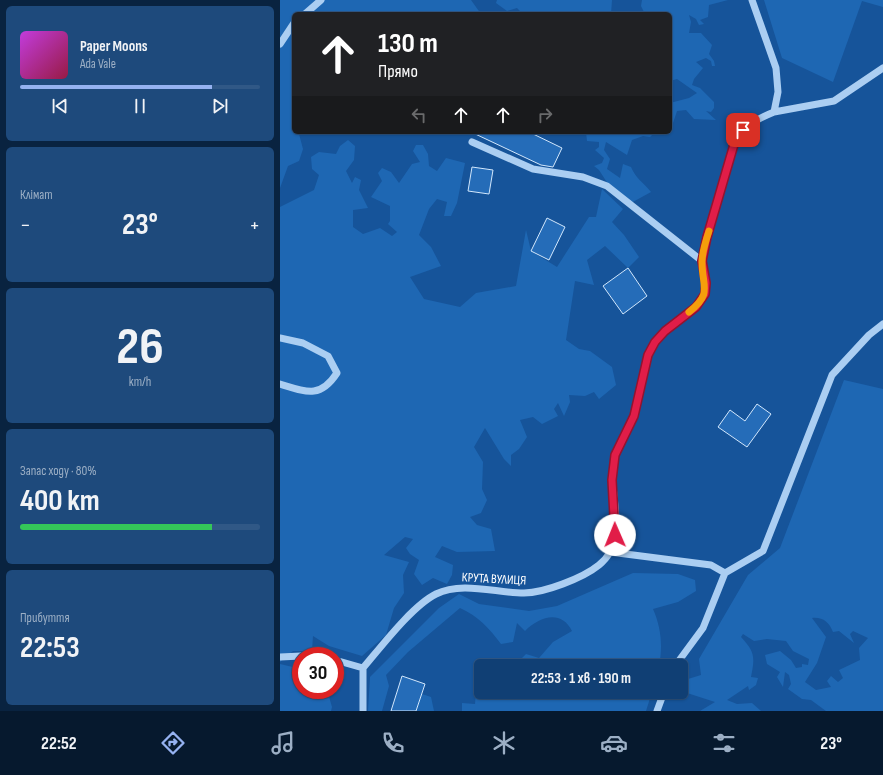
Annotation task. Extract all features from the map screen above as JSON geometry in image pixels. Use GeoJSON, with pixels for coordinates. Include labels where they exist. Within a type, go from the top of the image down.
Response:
{"type":"FeatureCollection","features":[{"type":"Feature","properties":{"kind":"street"},"geometry":{"type":"LineString","coordinates":[[307,12],[322,0]]}},
{"type":"Feature","properties":{"kind":"street"},"geometry":{"type":"LineString","coordinates":[[752,0],[776,68],[778,92],[774,112]]}},
{"type":"Feature","properties":{"kind":"street"},"geometry":{"type":"LineString","coordinates":[[280,44],[292,27]]}},
{"type":"Feature","properties":{"kind":"street"},"geometry":{"type":"LineString","coordinates":[[472,142],[533,169],[583,177],[607,186],[702,261],[707,237],[735,141],[743,130],[755,120],[774,112],[834,102],[883,68]]}},
{"type":"Feature","properties":{"kind":"street","name":"КРУТА ВУЛИЦЯ"},"geometry":{"type":"LineString","coordinates":[[363,668],[416,609],[435,594],[454,588],[526,593],[558,586],[600,565],[610,552],[615,535],[612,480],[615,455],[634,416],[648,355],[665,331],[696,307],[705,294],[706,283],[702,261]]}},
{"type":"Feature","properties":{"kind":"street"},"geometry":{"type":"LineString","coordinates":[[680,659],[703,628],[726,573],[763,551],[832,375],[868,336],[883,324]]}},
{"type":"Feature","properties":{"kind":"street"},"geometry":{"type":"LineString","coordinates":[[280,338],[303,343],[328,356],[337,373],[329,385],[316,392],[305,392],[280,384]]}},
{"type":"Feature","properties":{"kind":"street"},"geometry":{"type":"LineString","coordinates":[[610,552],[711,565],[726,573]]}},
{"type":"Feature","properties":{"kind":"street"},"geometry":{"type":"LineString","coordinates":[[280,657],[292,656]]}},
{"type":"Feature","properties":{"kind":"street"},"geometry":{"type":"LineString","coordinates":[[344,663],[363,668],[363,711]]}},
{"type":"Feature","properties":{"kind":"street"},"geometry":{"type":"LineString","coordinates":[[657,711],[661,699]]}},
{"type":"Feature","properties":{"kind":"shaded area"},"geometry":{"type":"Polygon","coordinates":[[[280,0],[471,0],[480,12],[292,12],[292,134],[299,134],[303,149],[299,161],[288,166],[280,188],[280,0]]]}},
{"type":"Feature","properties":{"kind":"shaded area"},"geometry":{"type":"Polygon","coordinates":[[[497,0],[612,0],[611,12],[521,12],[517,8],[507,11],[496,3],[497,0]]]}},
{"type":"Feature","properties":{"kind":"shaded area"},"geometry":{"type":"Polygon","coordinates":[[[642,0],[728,0],[709,5],[708,17],[700,20],[704,24],[699,25],[696,19],[689,15],[691,22],[689,33],[701,33],[712,45],[709,54],[714,61],[715,66],[712,66],[711,61],[706,58],[696,62],[703,68],[694,79],[692,85],[700,88],[714,102],[714,108],[711,112],[706,111],[716,120],[694,119],[686,110],[677,111],[672,123],[672,102],[689,98],[697,93],[677,79],[672,80],[672,12],[644,12],[641,6],[642,0]]]}},
{"type":"Feature","properties":{"kind":"shaded area"},"geometry":{"type":"Polygon","coordinates":[[[764,0],[883,0],[883,7],[862,1],[833,82],[782,58],[764,0]]]}},
{"type":"Feature","properties":{"kind":"shaded area"},"geometry":{"type":"Polygon","coordinates":[[[586,134],[653,134],[650,137],[643,136],[632,140],[627,155],[606,142],[604,150],[610,159],[607,169],[620,178],[623,164],[631,167],[637,178],[651,192],[631,203],[608,184],[599,170],[594,166],[602,163],[604,158],[595,150],[599,147],[599,142],[587,141],[586,134]]]}},
{"type":"Feature","properties":{"kind":"shaded area"},"geometry":{"type":"Polygon","coordinates":[[[348,140],[355,146],[354,160],[346,171],[352,183],[355,177],[361,180],[359,190],[368,208],[353,210],[353,227],[363,234],[380,228],[392,236],[397,232],[388,224],[390,221],[390,206],[371,197],[382,181],[378,173],[382,168],[391,172],[399,183],[412,164],[420,162],[413,151],[416,145],[423,145],[428,154],[429,166],[437,171],[446,158],[465,163],[457,203],[451,216],[444,216],[447,202],[437,199],[429,209],[419,235],[431,247],[441,266],[410,277],[424,299],[460,307],[476,293],[516,286],[526,230],[531,251],[557,267],[589,217],[596,217],[602,189],[623,209],[612,222],[624,235],[639,257],[628,268],[605,246],[587,260],[594,285],[575,281],[566,340],[579,349],[590,351],[612,367],[616,385],[599,399],[594,392],[585,396],[569,395],[570,402],[564,416],[558,403],[554,409],[558,416],[542,424],[533,417],[520,420],[527,437],[519,449],[511,455],[511,466],[504,459],[485,428],[474,447],[483,462],[482,489],[487,500],[481,513],[470,517],[477,525],[491,529],[495,551],[457,552],[442,546],[435,557],[453,565],[452,575],[447,584],[433,578],[422,585],[414,574],[419,560],[410,554],[406,548],[413,539],[405,537],[384,555],[409,562],[403,575],[404,593],[394,608],[386,635],[362,656],[344,651],[344,647],[329,646],[313,636],[312,647],[292,647],[292,652],[280,662],[280,207],[314,190],[319,175],[312,169],[311,157],[319,152],[336,154],[340,146],[348,140]]]}},
{"type":"Feature","properties":{"kind":"shaded area"},"geometry":{"type":"Polygon","coordinates":[[[844,380],[883,389],[883,711],[826,711],[811,700],[802,699],[788,689],[791,684],[789,675],[785,672],[783,687],[777,677],[780,672],[767,664],[765,655],[780,651],[791,660],[796,668],[802,667],[802,664],[808,665],[809,659],[793,651],[786,641],[767,639],[754,641],[743,634],[741,637],[753,655],[751,677],[758,678],[756,685],[749,690],[748,686],[727,700],[737,704],[752,703],[761,711],[700,711],[715,702],[688,693],[688,679],[701,675],[699,659],[748,575],[780,548],[844,380]],[[812,618],[826,637],[817,663],[805,682],[816,690],[831,687],[827,681],[831,676],[838,682],[843,678],[839,670],[860,660],[859,648],[868,638],[853,631],[850,634],[854,643],[839,631],[833,632],[830,625],[819,618],[812,618]]]}},
{"type":"Feature","properties":{"kind":"shaded area"},"geometry":{"type":"Polygon","coordinates":[[[633,573],[678,574],[695,580],[696,591],[678,602],[653,609],[658,623],[660,637],[660,659],[521,659],[526,654],[539,658],[553,642],[572,631],[567,624],[556,618],[543,619],[525,631],[517,623],[513,642],[501,644],[483,623],[460,608],[408,652],[386,675],[389,686],[382,711],[368,711],[370,677],[439,608],[459,594],[479,604],[529,611],[557,606],[633,573]]]}},
{"type":"Feature","properties":{"kind":"shaded area"},"geometry":{"type":"Polygon","coordinates":[[[280,664],[292,667],[292,699],[330,699],[332,707],[331,711],[280,711],[280,664]]]}},
{"type":"Feature","properties":{"kind":"shaded area"},"geometry":{"type":"Polygon","coordinates":[[[422,694],[431,697],[434,711],[416,711],[422,694]]]}},
{"type":"Feature","properties":{"kind":"shaded area"},"geometry":{"type":"Polygon","coordinates":[[[475,699],[650,699],[646,711],[462,711],[462,703],[475,704],[475,699]]]}},
{"type":"Feature","properties":{"kind":"building"},"geometry":{"type":"Polygon","coordinates":[[[475,134],[533,134],[562,148],[553,167],[541,165],[475,134]]]}},
{"type":"Feature","properties":{"kind":"building"},"geometry":{"type":"Polygon","coordinates":[[[472,167],[493,170],[489,194],[468,191],[472,167]]]}},
{"type":"Feature","properties":{"kind":"building"},"geometry":{"type":"Polygon","coordinates":[[[547,218],[565,227],[549,260],[531,251],[547,218]]]}},
{"type":"Feature","properties":{"kind":"building"},"geometry":{"type":"Polygon","coordinates":[[[628,268],[647,296],[623,314],[603,286],[628,268]]]}},
{"type":"Feature","properties":{"kind":"building"},"geometry":{"type":"Polygon","coordinates":[[[757,404],[771,414],[747,447],[718,427],[730,410],[745,421],[757,404]]]}},
{"type":"Feature","properties":{"kind":"building"},"geometry":{"type":"Polygon","coordinates":[[[402,676],[425,684],[416,711],[391,711],[402,676]]]}},
{"type":"Feature","properties":{"kind":"slow traffic"},"geometry":{"type":"LineString","coordinates":[[689,312],[696,307],[705,294],[706,283],[702,261],[709,231]]}},
{"type":"Feature","properties":{"kind":"route"},"geometry":{"type":"LineString","coordinates":[[615,535],[616,524],[612,480],[615,455],[634,416],[648,355],[655,342],[665,331],[696,307],[705,294],[706,283],[702,261],[707,237],[735,141],[743,130]]}}]}
